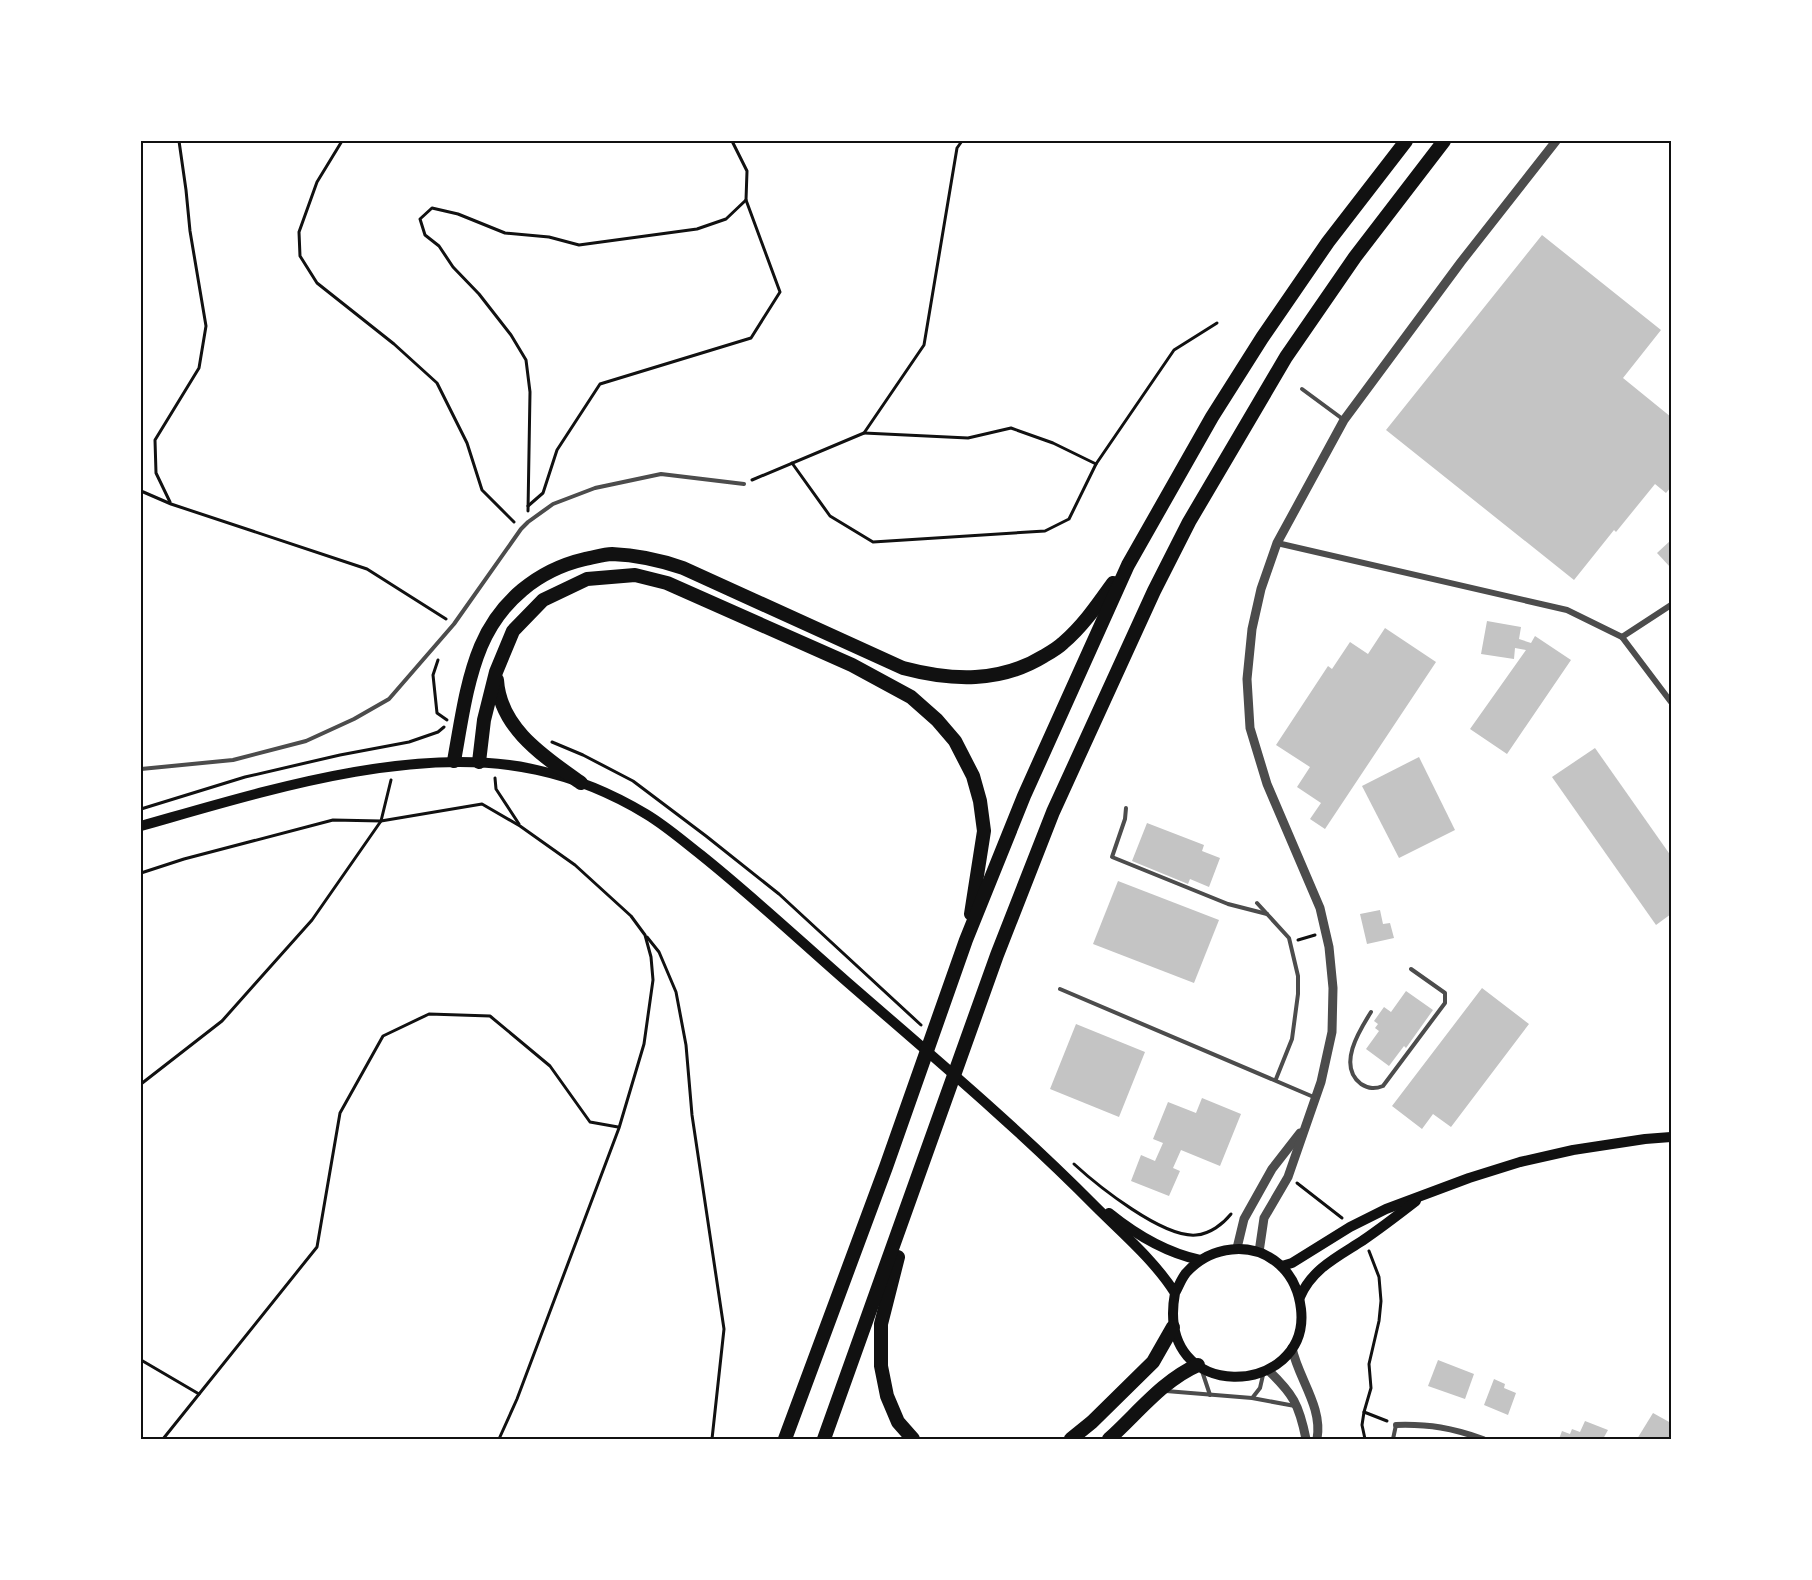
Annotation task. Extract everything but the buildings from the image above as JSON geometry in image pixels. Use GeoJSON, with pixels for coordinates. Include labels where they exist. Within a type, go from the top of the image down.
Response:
{"type":"FeatureCollection","features":[{"type":"Feature","properties":{"kind":"highway"},"geometry":{"type":"LineString","coordinates":[[785,1439],[886,1167],[966,940],[1024,796],[1128,565],[1212,417],[1263,338],[1328,242],[1406,141]]}},
{"type":"Feature","properties":{"kind":"highway"},"geometry":{"type":"LineString","coordinates":[[824,1439],[993,966],[1053,812],[1140,622],[1184,532],[1237,437],[1286,357],[1355,257],[1444,141]]}},
{"type":"Feature","properties":{"kind":"highway"},"geometry":{"type":"LineString","coordinates":[[454,761],[470,684],[481,647],[496,616],[528,583],[564,564],[609,554],[653,558],[683,568],[903,668],[933,676],[981,678],[1010,673],[1036,661],[1063,644],[1086,619],[1128,565]]}},
{"type":"Feature","properties":{"kind":"highway"},"geometry":{"type":"LineString","coordinates":[[479,762],[484,720],[496,672],[513,631],[543,600],[587,579],[635,575],[667,583],[852,665],[911,697],[956,741],[973,776],[980,801],[984,831],[966,940]]}},
{"type":"Feature","properties":{"kind":"highway"},"geometry":{"type":"LineString","coordinates":[[496,672],[498,690],[512,723],[538,750],[581,783]]}},
{"type":"Feature","properties":{"kind":"highway"},"geometry":{"type":"LineString","coordinates":[[913,1439],[898,1422],[887,1396],[881,1366],[881,1324],[917,1181]]}},
{"type":"Feature","properties":{"kind":"highway"},"geometry":{"type":"LineString","coordinates":[[1071,1439],[1092,1422],[1153,1362],[1173,1327]]}},
{"type":"Feature","properties":{"kind":"highway"},"geometry":{"type":"LineString","coordinates":[[1109,1439],[1159,1391],[1186,1370],[1200,1366]]}},
{"type":"Feature","properties":{"kind":"main road"},"geometry":{"type":"LineString","coordinates":[[141,826],[253,795],[344,774],[395,766],[454,761],[479,762],[536,769],[581,783],[645,813],[735,882],[990,1107],[1076,1187],[1162,1274],[1175,1293]]}},
{"type":"Feature","properties":{"kind":"main road"},"geometry":{"type":"LineString","coordinates":[[1282,1266],[1316,1250],[1350,1227],[1386,1209],[1469,1178],[1520,1162],[1573,1150],[1645,1139],[1671,1139]]}},
{"type":"Feature","properties":{"kind":"main road"},"geometry":{"type":"LineString","coordinates":[[1076,1187],[1116,1218],[1165,1249],[1184,1257],[1200,1260]]}},
{"type":"Feature","properties":{"kind":"main road"},"geometry":{"type":"LineString","coordinates":[[1300,1297],[1311,1276],[1421,1197]]}},
{"type":"Feature","properties":{"kind":"main road"},"geometry":{"type":"LineString","coordinates":[[1237,1248],[1259,1252],[1282,1266],[1296,1286],[1302,1314],[1299,1332],[1292,1348],[1266,1371],[1234,1378],[1217,1375],[1200,1366],[1187,1355],[1178,1342],[1173,1327],[1172,1310],[1175,1293],[1185,1275],[1200,1260],[1217,1251],[1237,1248]]}},
{"type":"Feature","properties":{"kind":"street"},"geometry":{"type":"LineString","coordinates":[[1259,1252],[1264,1218],[1288,1177],[1304,1128],[1317,1098],[1332,1032],[1329,947],[1320,908],[1267,784],[1250,728],[1247,679],[1252,628],[1261,589],[1277,543],[1344,420],[1461,262],[1556,141]]}},
{"type":"Feature","properties":{"kind":"street"},"geometry":{"type":"LineString","coordinates":[[1277,543],[1567,610],[1622,637],[1671,702]]}},
{"type":"Feature","properties":{"kind":"street"},"geometry":{"type":"LineString","coordinates":[[1622,637],[1671,605]]}},
{"type":"Feature","properties":{"kind":"street"},"geometry":{"type":"LineString","coordinates":[[1237,1248],[1244,1219],[1272,1169],[1304,1128]]}},
{"type":"Feature","properties":{"kind":"street"},"geometry":{"type":"LineString","coordinates":[[1292,1348],[1295,1361],[1313,1400],[1318,1431],[1317,1439]]}},
{"type":"Feature","properties":{"kind":"street"},"geometry":{"type":"LineString","coordinates":[[1266,1371],[1292,1394],[1302,1419],[1306,1439]]}},
{"type":"Feature","properties":{"kind":"street"},"geometry":{"type":"LineString","coordinates":[[1396,1425],[1426,1424],[1460,1431],[1483,1439]]}},
{"type":"Feature","properties":{"kind":"lane"},"geometry":{"type":"LineString","coordinates":[[1302,389],[1344,420]]}},
{"type":"Feature","properties":{"kind":"lane"},"geometry":{"type":"LineString","coordinates":[[141,769],[233,760],[306,741],[354,719],[389,699],[453,624],[521,529],[553,504],[595,488],[661,474],[744,484]]}},
{"type":"Feature","properties":{"kind":"lane"},"geometry":{"type":"LineString","coordinates":[[1126,808],[1125,819],[1112,857],[1228,904],[1267,914]]}},
{"type":"Feature","properties":{"kind":"lane"},"geometry":{"type":"LineString","coordinates":[[1257,903],[1289,938],[1298,976],[1292,1039],[1276,1079]]}},
{"type":"Feature","properties":{"kind":"lane"},"geometry":{"type":"LineString","coordinates":[[1371,1012],[1358,1032],[1352,1049],[1350,1068],[1354,1078],[1364,1086],[1376,1089],[1383,1086],[1445,1002],[1445,993],[1411,969]]}},
{"type":"Feature","properties":{"kind":"lane"},"geometry":{"type":"LineString","coordinates":[[1060,989],[1317,1098]]}},
{"type":"Feature","properties":{"kind":"lane"},"geometry":{"type":"LineString","coordinates":[[1200,1366],[1210,1396]]}},
{"type":"Feature","properties":{"kind":"lane"},"geometry":{"type":"LineString","coordinates":[[1252,1398],[1260,1388],[1266,1371]]}},
{"type":"Feature","properties":{"kind":"lane"},"geometry":{"type":"LineString","coordinates":[[1159,1391],[1252,1398],[1297,1406]]}},
{"type":"Feature","properties":{"kind":"lane"},"geometry":{"type":"LineString","coordinates":[[1393,1439],[1396,1425]]}},
{"type":"Feature","properties":{"kind":"path"},"geometry":{"type":"LineString","coordinates":[[171,504],[156,473],[155,440],[199,368],[206,326],[192,251],[184,167],[179,141]]}},
{"type":"Feature","properties":{"kind":"path"},"geometry":{"type":"LineString","coordinates":[[342,141],[317,182],[299,232],[300,256],[317,283],[394,344],[437,383],[467,443],[482,490],[521,529]]}},
{"type":"Feature","properties":{"kind":"path"},"geometry":{"type":"LineString","coordinates":[[528,506],[543,493],[557,450],[600,384],[751,338],[780,292],[746,200],[747,171],[732,141]]}},
{"type":"Feature","properties":{"kind":"path"},"geometry":{"type":"LineString","coordinates":[[864,433],[924,345],[957,148],[962,141]]}},
{"type":"Feature","properties":{"kind":"path"},"geometry":{"type":"LineString","coordinates":[[528,522],[530,392],[526,360],[511,335],[479,294],[453,267],[439,246],[425,235],[420,219],[432,208],[458,214],[505,233],[549,237],[579,245],[697,229],[726,219],[746,200]]}},
{"type":"Feature","properties":{"kind":"path"},"geometry":{"type":"LineString","coordinates":[[792,463],[830,516],[873,542],[1045,531],[1069,519],[1096,464],[1174,350],[1217,323]]}},
{"type":"Feature","properties":{"kind":"path"},"geometry":{"type":"LineString","coordinates":[[744,484],[864,433],[968,438],[1011,428],[1053,443],[1096,464]]}},
{"type":"Feature","properties":{"kind":"path"},"geometry":{"type":"LineString","coordinates":[[141,491],[171,504],[367,569],[453,624]]}},
{"type":"Feature","properties":{"kind":"path"},"geometry":{"type":"LineString","coordinates":[[141,809],[245,777],[340,755],[410,742],[438,732],[451,722],[438,713],[433,675],[439,656]]}},
{"type":"Feature","properties":{"kind":"path"},"geometry":{"type":"LineString","coordinates":[[494,764],[496,789],[520,826]]}},
{"type":"Feature","properties":{"kind":"path"},"geometry":{"type":"LineString","coordinates":[[141,1084],[222,1021],[312,920],[381,821],[395,766]]}},
{"type":"Feature","properties":{"kind":"path"},"geometry":{"type":"LineString","coordinates":[[141,873],[184,859],[333,820],[381,821],[482,804],[520,826],[575,865],[631,916],[659,952],[676,992],[686,1045],[692,1115],[724,1329],[712,1439]]}},
{"type":"Feature","properties":{"kind":"path"},"geometry":{"type":"LineString","coordinates":[[1290,942],[1326,932]]}},
{"type":"Feature","properties":{"kind":"path"},"geometry":{"type":"LineString","coordinates":[[499,1439],[517,1399],[619,1128],[644,1044],[653,980],[651,957],[645,935]]}},
{"type":"Feature","properties":{"kind":"path"},"geometry":{"type":"LineString","coordinates":[[163,1439],[316,1247],[340,1113],[383,1036],[429,1014],[490,1016],[549,1066],[590,1122],[619,1128]]}},
{"type":"Feature","properties":{"kind":"path"},"geometry":{"type":"LineString","coordinates":[[1068,1158],[1126,1207],[1174,1231],[1196,1235],[1218,1227],[1230,1216],[1235,1207]]}},
{"type":"Feature","properties":{"kind":"path"},"geometry":{"type":"LineString","coordinates":[[1288,1177],[1334,1210],[1350,1227]]}},
{"type":"Feature","properties":{"kind":"path"},"geometry":{"type":"LineString","coordinates":[[1362,1240],[1376,1267],[1381,1301],[1369,1364],[1371,1388],[1362,1425],[1365,1439]]}},
{"type":"Feature","properties":{"kind":"path"},"geometry":{"type":"LineString","coordinates":[[141,1360],[199,1394]]}},
{"type":"Feature","properties":{"kind":"path"},"geometry":{"type":"LineString","coordinates":[[1364,1412],[1396,1425]]}}]}
